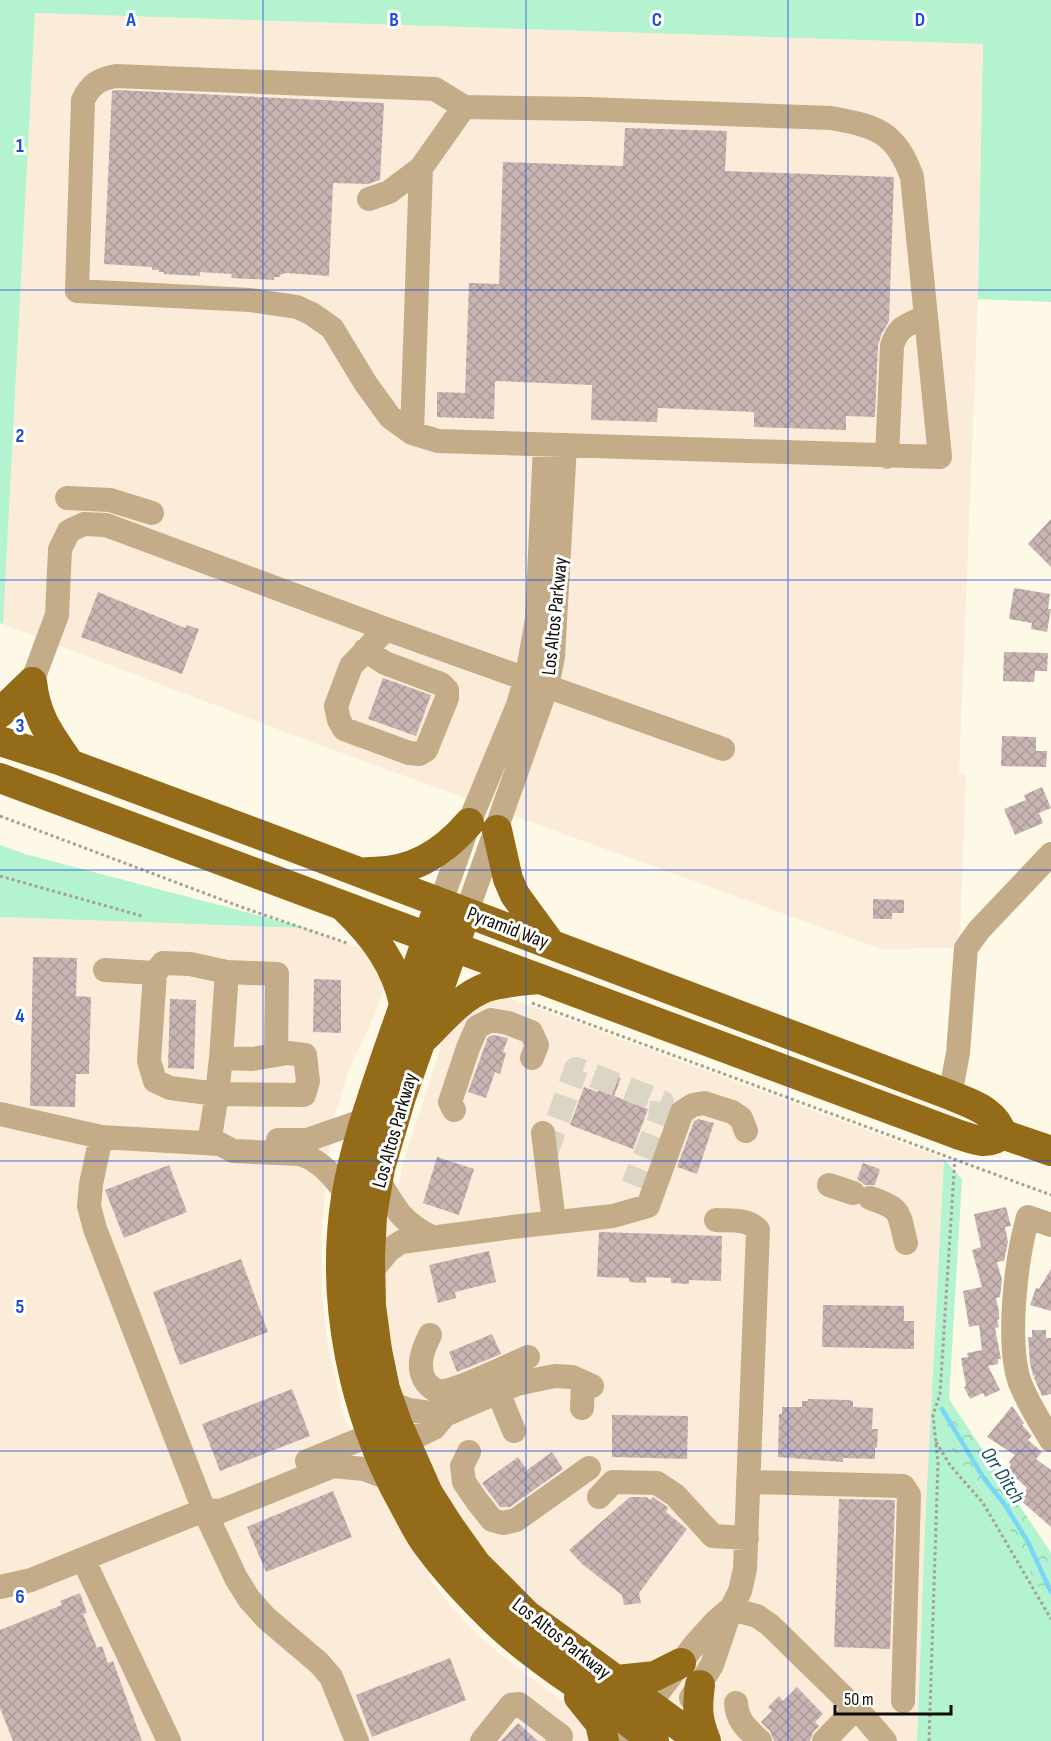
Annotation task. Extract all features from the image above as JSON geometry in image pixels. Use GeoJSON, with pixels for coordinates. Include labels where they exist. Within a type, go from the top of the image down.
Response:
{"type":"FeatureCollection","features":[{"type":"Feature","properties":{"kind":"main road"},"geometry":{"type":"LineString","coordinates":[[0,713],[32,682]]}},
{"type":"Feature","properties":{"kind":"main road"},"geometry":{"type":"LineString","coordinates":[[32,682],[38,716],[70,764]]}},
{"type":"Feature","properties":{"kind":"main road","name":"Pyramid Way"},"geometry":{"type":"LineString","coordinates":[[0,741],[70,764],[454,907],[950,1095],[981,1108],[992,1116],[1000,1126],[1002,1134],[996,1140],[972,1139],[534,990],[441,941],[0,778]]}},
{"type":"Feature","properties":{"kind":"main road"},"geometry":{"type":"LineString","coordinates":[[357,872],[399,870],[415,864],[457,837],[483,826],[515,895],[550,943]]}},
{"type":"Feature","properties":{"kind":"main road"},"geometry":{"type":"LineString","coordinates":[[344,907],[369,933],[387,957],[396,975],[404,1004]]}},
{"type":"Feature","properties":{"kind":"main road","name":"Los Altos Parkway"},"geometry":{"type":"LineString","coordinates":[[454,907],[441,941],[420,1041],[390,1130],[378,1179],[372,1216],[370,1273],[371,1306],[377,1350],[390,1403],[428,1493],[476,1564],[527,1615],[617,1680],[648,1731]]}},
{"type":"Feature","properties":{"kind":"main road","name":"Los Altos Parkway"},"geometry":{"type":"LineString","coordinates":[[441,941],[404,1004],[356,1150],[347,1195],[342,1233],[342,1289],[359,1396],[372,1436],[391,1479],[422,1537],[448,1572],[487,1613],[519,1642],[554,1668],[648,1731],[700,1741]]}},
{"type":"Feature","properties":{"kind":"main road"},"geometry":{"type":"LineString","coordinates":[[420,1041],[463,1000],[486,987],[508,982],[534,990]]}},
{"type":"Feature","properties":{"kind":"main road"},"geometry":{"type":"LineString","coordinates":[[1002,1134],[1051,1151]]}},
{"type":"Feature","properties":{"kind":"main road"},"geometry":{"type":"LineString","coordinates":[[342,1289],[355,1313],[370,1386],[379,1416],[386,1432],[393,1438],[405,1442]]}},
{"type":"Feature","properties":{"kind":"main road"},"geometry":{"type":"LineString","coordinates":[[372,1436],[394,1454],[443,1541],[455,1554],[476,1564]]}},
{"type":"Feature","properties":{"kind":"main road"},"geometry":{"type":"LineString","coordinates":[[554,1668],[600,1723],[604,1741]]}},
{"type":"Feature","properties":{"kind":"main road"},"geometry":{"type":"LineString","coordinates":[[617,1680],[691,1674],[698,1722],[706,1741]]}},
{"type":"Feature","properties":{"kind":"street"},"geometry":{"type":"LineString","coordinates":[[116,76],[435,89],[464,107],[831,118],[858,123],[881,131],[905,156],[912,177],[925,322],[940,457],[438,441],[412,433],[388,414],[366,384],[332,328],[312,314],[297,308],[250,300],[77,291],[83,100],[89,88],[95,83],[101,79],[116,76]]}},
{"type":"Feature","properties":{"kind":"street"},"geometry":{"type":"LineString","coordinates":[[369,199],[389,192],[421,168],[464,107]]}},
{"type":"Feature","properties":{"kind":"street"},"geometry":{"type":"LineString","coordinates":[[412,433],[421,168]]}},
{"type":"Feature","properties":{"kind":"street"},"geometry":{"type":"LineString","coordinates":[[891,457],[901,341],[907,331],[925,322]]}},
{"type":"Feature","properties":{"kind":"street"},"geometry":{"type":"LineString","coordinates":[[891,457],[891,346],[902,327],[925,322]]}},
{"type":"Feature","properties":{"kind":"street","name":"Los Altos Parkway"},"geometry":{"type":"LineString","coordinates":[[454,907],[483,826],[518,705],[536,682],[533,646],[555,445]]}},
{"type":"Feature","properties":{"kind":"street"},"geometry":{"type":"LineString","coordinates":[[67,498],[110,500],[152,513]]}},
{"type":"Feature","properties":{"kind":"street"},"geometry":{"type":"LineString","coordinates":[[32,682],[57,615],[60,549],[69,531],[84,524],[106,525],[387,629],[723,749]]}},
{"type":"Feature","properties":{"kind":"street"},"geometry":{"type":"LineString","coordinates":[[365,650],[385,663],[441,684],[447,690],[447,698],[426,750],[409,753],[344,729],[339,720],[336,706],[351,666],[365,650],[387,629]]}},
{"type":"Feature","properties":{"kind":"street"},"geometry":{"type":"LineString","coordinates":[[950,1095],[958,1053],[966,948],[979,930],[1051,854]]}},
{"type":"Feature","properties":{"kind":"street"},"geometry":{"type":"LineString","coordinates":[[221,1058],[252,1059],[276,1055],[288,1053],[305,1055],[308,1081],[304,1095],[217,1094],[170,1088],[155,1081],[149,1061],[155,973],[163,963],[190,963],[227,972],[277,974],[276,1055]]}},
{"type":"Feature","properties":{"kind":"street"},"geometry":{"type":"LineString","coordinates":[[105,970],[155,973]]}},
{"type":"Feature","properties":{"kind":"street"},"geometry":{"type":"LineString","coordinates":[[215,1144],[227,972]]}},
{"type":"Feature","properties":{"kind":"street"},"geometry":{"type":"LineString","coordinates":[[454,1110],[450,1102],[477,1028],[491,1020],[508,1023],[531,1032],[537,1045],[532,1058]]}},
{"type":"Feature","properties":{"kind":"street"},"geometry":{"type":"LineString","coordinates":[[370,1273],[389,1250],[400,1242],[554,1221],[613,1216],[648,1206],[682,1112],[693,1105],[704,1103],[732,1112],[741,1118],[746,1131]]}},
{"type":"Feature","properties":{"kind":"street"},"geometry":{"type":"LineString","coordinates":[[0,1114],[101,1137],[215,1144],[232,1151],[299,1154],[315,1160],[335,1178],[347,1195]]}},
{"type":"Feature","properties":{"kind":"street"},"geometry":{"type":"LineString","coordinates":[[215,1144],[231,1138],[307,1140],[367,1117]]}},
{"type":"Feature","properties":{"kind":"street"},"geometry":{"type":"LineString","coordinates":[[543,1133],[554,1221]]}},
{"type":"Feature","properties":{"kind":"street"},"geometry":{"type":"LineString","coordinates":[[101,1137],[91,1184],[89,1206],[92,1218],[204,1510],[236,1578],[249,1599],[266,1618],[319,1663],[331,1677],[357,1741]]}},
{"type":"Feature","properties":{"kind":"street"},"geometry":{"type":"LineString","coordinates":[[378,1179],[402,1219],[432,1237]]}},
{"type":"Feature","properties":{"kind":"street"},"geometry":{"type":"LineString","coordinates":[[829,1185],[891,1205],[898,1211],[906,1243]]}},
{"type":"Feature","properties":{"kind":"street"},"geometry":{"type":"LineString","coordinates":[[1051,1226],[1028,1217],[1020,1246],[1013,1348],[1021,1383],[1051,1440]]}},
{"type":"Feature","properties":{"kind":"street"},"geometry":{"type":"LineString","coordinates":[[648,1731],[691,1674],[712,1665],[745,1573],[758,1230],[753,1224],[743,1221],[716,1220]]}},
{"type":"Feature","properties":{"kind":"street"},"geometry":{"type":"LineString","coordinates":[[430,1335],[423,1348],[420,1369],[425,1383],[437,1391],[452,1390],[528,1357]]}},
{"type":"Feature","properties":{"kind":"street"},"geometry":{"type":"LineString","coordinates":[[405,1442],[434,1428],[445,1415],[518,1384],[555,1376],[572,1377],[587,1384],[582,1408]]}},
{"type":"Feature","properties":{"kind":"street"},"geometry":{"type":"LineString","coordinates":[[498,1392],[514,1431]]}},
{"type":"Feature","properties":{"kind":"street"},"geometry":{"type":"LineString","coordinates":[[390,1403],[416,1412],[445,1415]]}},
{"type":"Feature","properties":{"kind":"street"},"geometry":{"type":"LineString","coordinates":[[0,1587],[31,1580],[204,1510],[216,1498],[372,1436]]}},
{"type":"Feature","properties":{"kind":"street"},"geometry":{"type":"LineString","coordinates":[[469,1452],[462,1466],[464,1482],[492,1520],[503,1523],[516,1520],[589,1468]]}},
{"type":"Feature","properties":{"kind":"street"},"geometry":{"type":"LineString","coordinates":[[204,1510],[221,1511],[333,1466],[364,1469],[391,1479]]}},
{"type":"Feature","properties":{"kind":"street"},"geometry":{"type":"LineString","coordinates":[[599,1497],[613,1482],[657,1483],[675,1495],[713,1536],[747,1538]]}},
{"type":"Feature","properties":{"kind":"street"},"geometry":{"type":"LineString","coordinates":[[748,1482],[903,1486],[907,1489],[909,1495],[903,1701]]}},
{"type":"Feature","properties":{"kind":"street"},"geometry":{"type":"LineString","coordinates":[[83,1559],[169,1741]]}},
{"type":"Feature","properties":{"kind":"street"},"geometry":{"type":"LineString","coordinates":[[731,1609],[757,1616],[771,1625],[856,1708],[885,1741]]}},
{"type":"Feature","properties":{"kind":"street"},"geometry":{"type":"LineString","coordinates":[[736,1703],[737,1715],[742,1724],[760,1741]]}},
{"type":"Feature","properties":{"kind":"street"},"geometry":{"type":"LineString","coordinates":[[482,1741],[511,1705],[519,1704],[561,1736],[557,1741]]}},
{"type":"Feature","properties":{"kind":"street"},"geometry":{"type":"LineString","coordinates":[[824,1741],[856,1708]]}},
{"type":"Feature","properties":{"kind":"path"},"geometry":{"type":"LineString","coordinates":[[0,816],[244,908],[357,946]]}},
{"type":"Feature","properties":{"kind":"path"},"geometry":{"type":"LineString","coordinates":[[0,876],[142,915]]}},
{"type":"Feature","properties":{"kind":"path"},"geometry":{"type":"LineString","coordinates":[[534,990],[1051,1195]]}},
{"type":"Feature","properties":{"kind":"path"},"geometry":{"type":"LineString","coordinates":[[930,1741],[938,1463],[933,1414],[940,1394],[957,1134]]}},
{"type":"Feature","properties":{"kind":"path"},"geometry":{"type":"LineString","coordinates":[[936,1441],[950,1465],[984,1503],[1051,1619]]}},
{"type":"Feature","properties":{"kind":"shaded area"},"geometry":{"type":"Polygon","coordinates":[[[35,13],[983,44],[978,299],[959,773],[966,775],[960,929],[955,948],[881,949],[317,744],[3,624],[35,13]]]}},
{"type":"Feature","properties":{"kind":"shaded area"},"geometry":{"type":"Polygon","coordinates":[[[0,917],[306,928],[365,951],[382,981],[383,992],[349,1069],[334,1118],[322,1229],[322,1295],[328,1346],[344,1417],[361,1453],[415,1545],[433,1583],[450,1605],[477,1634],[511,1663],[587,1719],[596,1741],[0,1741],[0,917]]]}},
{"type":"Feature","properties":{"kind":"shaded area"},"geometry":{"type":"Polygon","coordinates":[[[501,995],[944,1159],[925,1526],[917,1741],[719,1741],[555,1623],[501,1574],[450,1508],[398,1388],[382,1298],[388,1204],[398,1187],[404,1160],[446,1031],[459,1014],[501,995]]]}},
{"type":"Feature","properties":{"kind":"green space"},"geometry":{"type":"Polygon","coordinates":[[[0,0],[1051,0],[1051,302],[978,299],[983,44],[35,13],[3,624],[0,623],[0,0]]]}},
{"type":"Feature","properties":{"kind":"green space"},"geometry":{"type":"Polygon","coordinates":[[[0,845],[25,854],[306,928],[0,917],[0,845]]]}},
{"type":"Feature","properties":{"kind":"green space"},"geometry":{"type":"Polygon","coordinates":[[[944,1159],[962,1179],[949,1399],[940,1413],[953,1453],[999,1510],[1051,1608],[1051,1741],[917,1741],[925,1526],[944,1159]]]}},
{"type":"Feature","properties":{"kind":"green space"},"geometry":{"type":"Polygon","coordinates":[[[949,1399],[1051,1553],[1051,1608],[999,1510],[953,1453],[940,1413],[949,1399]]]}},
{"type":"Feature","properties":{"kind":"building"},"geometry":{"type":"Polygon","coordinates":[[[112,91],[384,103],[380,180],[368,184],[333,183],[329,276],[286,273],[280,277],[274,277],[274,280],[231,278],[232,274],[200,272],[200,276],[164,274],[159,270],[152,270],[152,267],[104,264],[112,91]]]}},
{"type":"Feature","properties":{"kind":"building"},"geometry":{"type":"Polygon","coordinates":[[[625,128],[727,131],[725,171],[894,177],[889,321],[878,345],[875,417],[846,416],[846,430],[754,427],[754,412],[658,408],[657,422],[591,420],[592,385],[495,381],[494,419],[437,417],[437,392],[465,393],[469,283],[499,284],[503,162],[623,166],[625,128]]]}},
{"type":"Feature","properties":{"kind":"building"},"geometry":{"type":"Polygon","coordinates":[[[1051,519],[1051,567],[1028,544],[1051,519]]]}},
{"type":"Feature","properties":{"kind":"building"},"geometry":{"type":"Polygon","coordinates":[[[1014,588],[1050,594],[1048,609],[1051,609],[1047,632],[1031,629],[1032,623],[1009,619],[1014,588]]]}},
{"type":"Feature","properties":{"kind":"building"},"geometry":{"type":"Polygon","coordinates":[[[98,592],[185,628],[186,625],[199,629],[182,674],[81,637],[98,592]]]}},
{"type":"Feature","properties":{"kind":"building"},"geometry":{"type":"Polygon","coordinates":[[[1004,652],[1048,653],[1047,671],[1035,671],[1034,682],[1003,681],[1004,652]]]}},
{"type":"Feature","properties":{"kind":"building"},"geometry":{"type":"Polygon","coordinates":[[[383,678],[431,695],[416,736],[368,719],[383,678]]]}},
{"type":"Feature","properties":{"kind":"building"},"geometry":{"type":"Polygon","coordinates":[[[1002,736],[1036,737],[1036,751],[1047,751],[1046,767],[1001,766],[1002,736]]]}},
{"type":"Feature","properties":{"kind":"building"},"geometry":{"type":"Polygon","coordinates":[[[1042,787],[1051,808],[1039,813],[1043,823],[1015,835],[1004,809],[1026,800],[1024,795],[1042,787]]]}},
{"type":"Feature","properties":{"kind":"building"},"geometry":{"type":"Polygon","coordinates":[[[873,899],[904,900],[904,913],[892,913],[892,919],[873,919],[873,899]]]}},
{"type":"Feature","properties":{"kind":"building"},"geometry":{"type":"Polygon","coordinates":[[[33,957],[77,958],[76,996],[91,997],[89,1074],[76,1074],[75,1107],[30,1106],[33,957]]]}},
{"type":"Feature","properties":{"kind":"building"},"geometry":{"type":"Polygon","coordinates":[[[314,979],[341,980],[341,1033],[313,1032],[314,979]]]}},
{"type":"Feature","properties":{"kind":"building"},"geometry":{"type":"Polygon","coordinates":[[[170,999],[196,1000],[194,1069],[168,1068],[170,999]]]}},
{"type":"Feature","properties":{"kind":"building"},"geometry":{"type":"Polygon","coordinates":[[[493,1035],[508,1038],[503,1052],[506,1053],[500,1074],[495,1072],[486,1098],[468,1092],[488,1037],[493,1035]]]}},
{"type":"Feature","properties":{"kind":"building"},"geometry":{"type":"Polygon","coordinates":[[[606,1072],[621,1078],[614,1096],[648,1109],[633,1149],[570,1125],[584,1087],[598,1092],[606,1072]]]}},
{"type":"Feature","properties":{"kind":"building"},"geometry":{"type":"Polygon","coordinates":[[[698,1119],[714,1123],[697,1174],[677,1167],[694,1121],[698,1119]]]}},
{"type":"Feature","properties":{"kind":"building"},"geometry":{"type":"Polygon","coordinates":[[[437,1157],[474,1169],[459,1215],[423,1203],[437,1157]]]}},
{"type":"Feature","properties":{"kind":"building"},"geometry":{"type":"Polygon","coordinates":[[[863,1163],[880,1169],[875,1185],[865,1185],[857,1179],[863,1163]]]}},
{"type":"Feature","properties":{"kind":"building"},"geometry":{"type":"Polygon","coordinates":[[[169,1165],[187,1212],[124,1238],[105,1190],[169,1165]]]}},
{"type":"Feature","properties":{"kind":"building"},"geometry":{"type":"Polygon","coordinates":[[[1006,1207],[1011,1226],[1005,1227],[1008,1242],[1004,1261],[997,1262],[1002,1280],[1000,1297],[996,1298],[999,1327],[995,1328],[1001,1359],[998,1359],[998,1364],[988,1366],[1000,1390],[985,1397],[983,1393],[970,1399],[964,1387],[966,1386],[961,1358],[968,1357],[967,1353],[982,1350],[979,1325],[969,1327],[963,1291],[982,1287],[972,1250],[981,1247],[974,1214],[1006,1207]]]}},
{"type":"Feature","properties":{"kind":"building"},"geometry":{"type":"Polygon","coordinates":[[[599,1232],[722,1236],[721,1281],[689,1280],[689,1284],[671,1283],[671,1278],[646,1277],[646,1283],[629,1282],[629,1278],[597,1277],[599,1232]]]}},
{"type":"Feature","properties":{"kind":"building"},"geometry":{"type":"Polygon","coordinates":[[[489,1251],[496,1282],[455,1292],[456,1298],[438,1303],[429,1265],[489,1251]]]}},
{"type":"Feature","properties":{"kind":"building"},"geometry":{"type":"Polygon","coordinates":[[[241,1259],[268,1332],[180,1365],[153,1292],[241,1259]]]}},
{"type":"Feature","properties":{"kind":"building"},"geometry":{"type":"Polygon","coordinates":[[[1051,1269],[1051,1311],[1030,1305],[1036,1288],[1039,1289],[1051,1269]]]}},
{"type":"Feature","properties":{"kind":"building"},"geometry":{"type":"Polygon","coordinates":[[[823,1305],[904,1306],[904,1321],[914,1321],[914,1349],[822,1347],[823,1305]]]}},
{"type":"Feature","properties":{"kind":"building"},"geometry":{"type":"Polygon","coordinates":[[[1032,1330],[1046,1330],[1046,1338],[1051,1338],[1051,1394],[1042,1396],[1034,1378],[1036,1375],[1033,1376],[1028,1337],[1032,1337],[1032,1330]]]}},
{"type":"Feature","properties":{"kind":"building"},"geometry":{"type":"Polygon","coordinates":[[[492,1334],[501,1354],[457,1372],[449,1352],[492,1334]]]}},
{"type":"Feature","properties":{"kind":"building"},"geometry":{"type":"Polygon","coordinates":[[[292,1389],[310,1436],[220,1471],[202,1424],[292,1389]]]}},
{"type":"Feature","properties":{"kind":"building"},"geometry":{"type":"Polygon","coordinates":[[[808,1399],[848,1400],[853,1401],[853,1407],[873,1408],[872,1429],[878,1429],[875,1459],[843,1458],[843,1462],[778,1457],[779,1414],[782,1414],[782,1407],[802,1407],[802,1401],[808,1401],[808,1399]]]}},
{"type":"Feature","properties":{"kind":"building"},"geometry":{"type":"Polygon","coordinates":[[[1012,1406],[1024,1423],[1022,1425],[1032,1436],[1028,1440],[1042,1452],[1036,1459],[1051,1470],[1051,1527],[1019,1499],[1027,1488],[1007,1470],[1011,1465],[1009,1462],[1015,1455],[987,1437],[1012,1406]]]}},
{"type":"Feature","properties":{"kind":"building"},"geometry":{"type":"Polygon","coordinates":[[[612,1415],[688,1416],[687,1459],[612,1457],[612,1415]]]}},
{"type":"Feature","properties":{"kind":"building"},"geometry":{"type":"Polygon","coordinates":[[[552,1452],[563,1469],[510,1507],[500,1507],[482,1483],[518,1457],[527,1470],[552,1452]]]}},
{"type":"Feature","properties":{"kind":"building"},"geometry":{"type":"Polygon","coordinates":[[[333,1491],[352,1537],[266,1572],[247,1527],[333,1491]]]}},
{"type":"Feature","properties":{"kind":"building"},"geometry":{"type":"Polygon","coordinates":[[[630,1497],[646,1497],[650,1500],[653,1497],[666,1506],[668,1508],[666,1512],[687,1529],[639,1593],[641,1603],[624,1605],[622,1595],[582,1564],[569,1550],[630,1497]]]}},
{"type":"Feature","properties":{"kind":"building"},"geometry":{"type":"Polygon","coordinates":[[[839,1499],[895,1500],[890,1649],[834,1647],[839,1499]]]}},
{"type":"Feature","properties":{"kind":"building"},"geometry":{"type":"Polygon","coordinates":[[[80,1593],[87,1613],[83,1614],[97,1648],[102,1646],[108,1663],[113,1661],[142,1741],[13,1741],[0,1708],[0,1630],[62,1605],[60,1601],[80,1593]]]}},
{"type":"Feature","properties":{"kind":"building"},"geometry":{"type":"Polygon","coordinates":[[[450,1658],[466,1700],[372,1737],[356,1695],[450,1658]]]}},
{"type":"Feature","properties":{"kind":"building"},"geometry":{"type":"Polygon","coordinates":[[[797,1687],[823,1714],[815,1722],[819,1726],[813,1732],[810,1741],[774,1741],[770,1731],[761,1722],[772,1711],[768,1707],[779,1696],[783,1701],[797,1687]]]}},
{"type":"Feature","properties":{"kind":"building"},"geometry":{"type":"Polygon","coordinates":[[[518,1723],[538,1741],[501,1741],[518,1723]]]}},
{"type":"Feature","properties":{"kind":"waterway","name":"Orr Ditch"},"geometry":{"type":"LineString","coordinates":[[942,1409],[983,1477],[1005,1505],[1028,1542],[1051,1592]]}},
{"type":"Feature","properties":{"kind":"tunnel"},"geometry":{"type":"LineString","coordinates":[[546,1153],[576,1069],[662,1102],[660,1118],[633,1185]]}}]}
